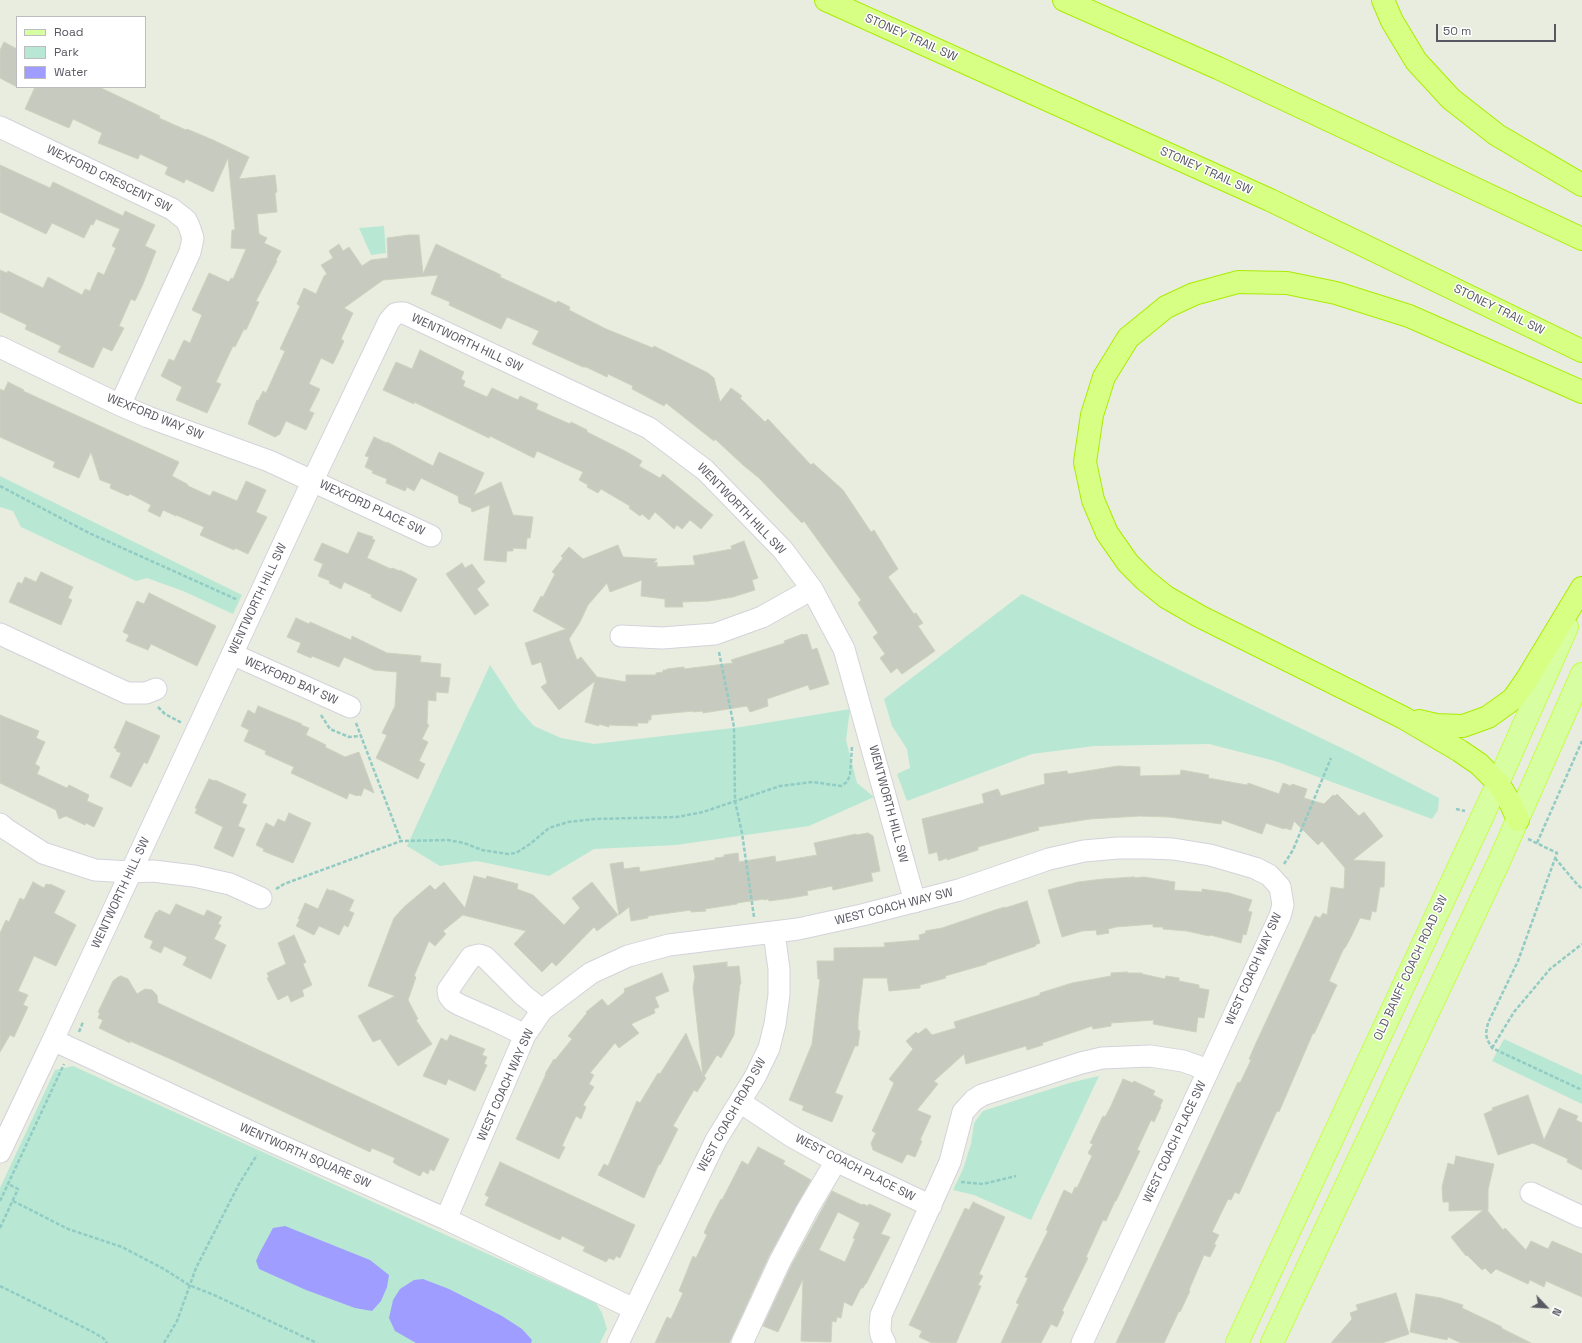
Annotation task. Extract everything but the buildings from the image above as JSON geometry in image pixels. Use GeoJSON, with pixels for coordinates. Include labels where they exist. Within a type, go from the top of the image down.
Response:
{"type":"FeatureCollection","features":[{"type":"Feature","properties":{"kind":"highway","name":"STONEY TRAIL SW"},"geometry":{"type":"LineString","coordinates":[[826,0],[1270,200],[1582,351]]}},
{"type":"Feature","properties":{"kind":"highway"},"geometry":{"type":"LineString","coordinates":[[1064,0],[1218,68],[1582,239]]}},
{"type":"Feature","properties":{"kind":"highway"},"geometry":{"type":"LineString","coordinates":[[1384,0],[1392,21],[1416,61],[1452,99],[1497,135],[1582,185]]}},
{"type":"Feature","properties":{"kind":"highway"},"geometry":{"type":"LineString","coordinates":[[1518,820],[1512,804],[1498,783],[1479,764],[1460,751],[1404,718],[1199,616],[1166,597],[1145,580],[1128,563],[1107,533],[1093,500],[1085,462],[1092,414],[1104,377],[1128,338],[1166,307],[1194,294],[1238,282],[1287,283],[1336,293],[1409,316],[1582,392]]}},
{"type":"Feature","properties":{"kind":"highway"},"geometry":{"type":"LineString","coordinates":[[1404,718],[1436,725],[1464,726],[1488,717],[1500,710],[1513,699],[1527,679],[1582,588]]}},
{"type":"Feature","properties":{"kind":"main road","name":"OLD BANFF COACH ROAD SW"},"geometry":{"type":"LineString","coordinates":[[1237,1343],[1498,783],[1582,591]]}},
{"type":"Feature","properties":{"kind":"main road"},"geometry":{"type":"LineString","coordinates":[[1272,1343],[1518,820],[1582,674]]}},
{"type":"Feature","properties":{"kind":"street","name":"WEXFORD CRESCENT SW"},"geometry":{"type":"LineString","coordinates":[[0,127],[172,209],[186,220],[189,226],[193,238],[190,252],[120,405]]}},
{"type":"Feature","properties":{"kind":"street","name":"WENTWORTH HILL SW"},"geometry":{"type":"LineString","coordinates":[[53,1040],[196,729],[313,480],[389,321],[395,314],[404,313],[649,428],[705,470],[783,550],[812,589],[844,649],[915,902]]}},
{"type":"Feature","properties":{"kind":"street","name":"WEXFORD WAY SW"},"geometry":{"type":"LineString","coordinates":[[0,347],[148,417],[268,461],[313,480]]}},
{"type":"Feature","properties":{"kind":"street","name":"WEXFORD PLACE SW"},"geometry":{"type":"LineString","coordinates":[[313,480],[431,536]]}},
{"type":"Feature","properties":{"kind":"street"},"geometry":{"type":"LineString","coordinates":[[621,636],[662,638],[715,634],[762,617],[812,589]]}},
{"type":"Feature","properties":{"kind":"street"},"geometry":{"type":"LineString","coordinates":[[0,634],[127,692],[151,691]]}},
{"type":"Feature","properties":{"kind":"street","name":"WEXFORD BAY SW"},"geometry":{"type":"LineString","coordinates":[[232,654],[350,707]]}},
{"type":"Feature","properties":{"kind":"street"},"geometry":{"type":"LineString","coordinates":[[0,824],[43,852],[95,870],[131,872],[153,871],[213,879],[230,884],[261,898]]}},
{"type":"Feature","properties":{"kind":"street","name":"WEST COACH WAY SW"},"geometry":{"type":"LineString","coordinates":[[446,1219],[525,1035],[542,1010],[591,973],[628,956],[669,945],[774,933],[862,916],[959,890],[1049,859],[1084,851],[1118,848],[1148,848],[1173,849],[1210,855],[1255,868],[1270,875],[1280,888],[1283,905],[1280,916],[1208,1070]]}},
{"type":"Feature","properties":{"kind":"street","name":"WEST COACH ROAD SW"},"geometry":{"type":"LineString","coordinates":[[634,1309],[716,1140],[755,1077],[769,1048],[775,1024],[779,995],[779,969],[774,933]]}},
{"type":"Feature","properties":{"kind":"street"},"geometry":{"type":"LineString","coordinates":[[525,1035],[460,1005],[453,1001],[449,996],[448,990],[470,957],[479,955],[485,957],[523,996],[542,1010]]}},
{"type":"Feature","properties":{"kind":"street"},"geometry":{"type":"LineString","coordinates":[[0,1152],[53,1040]]}},
{"type":"Feature","properties":{"kind":"street","name":"WENTWORTH SQUARE SW"},"geometry":{"type":"LineString","coordinates":[[53,1040],[446,1219],[634,1309]]}},
{"type":"Feature","properties":{"kind":"street","name":"WEST COACH PLACE SW"},"geometry":{"type":"LineString","coordinates":[[885,1343],[880,1329],[881,1315],[943,1180],[952,1155],[963,1112],[974,1100],[982,1095],[1081,1063],[1116,1057],[1150,1056],[1167,1058],[1183,1061],[1208,1070],[1082,1343]]}},
{"type":"Feature","properties":{"kind":"street","name":"WEST COACH PLACE SW"},"geometry":{"type":"LineString","coordinates":[[740,1102],[792,1136],[836,1161],[931,1206]]}},
{"type":"Feature","properties":{"kind":"street"},"geometry":{"type":"LineString","coordinates":[[742,1343],[780,1261],[807,1210],[836,1161]]}},
{"type":"Feature","properties":{"kind":"street"},"geometry":{"type":"LineString","coordinates":[[1530,1194],[1582,1217]]}},
{"type":"Feature","properties":{"kind":"street"},"geometry":{"type":"LineString","coordinates":[[618,1343],[634,1309]]}},
{"type":"Feature","properties":{"kind":"path"},"geometry":{"type":"LineString","coordinates":[[0,486],[89,533],[253,608]]}},
{"type":"Feature","properties":{"kind":"path"},"geometry":{"type":"LineString","coordinates":[[715,634],[734,727],[735,801],[742,833],[755,921]]}},
{"type":"Feature","properties":{"kind":"path"},"geometry":{"type":"LineString","coordinates":[[151,691],[165,714],[196,729]]}},
{"type":"Feature","properties":{"kind":"path"},"geometry":{"type":"LineString","coordinates":[[350,707],[402,841]]}},
{"type":"Feature","properties":{"kind":"path"},"geometry":{"type":"LineString","coordinates":[[1582,741],[1537,843],[1557,853],[1518,961],[1488,1023],[1486,1033],[1487,1039],[1492,1048],[1582,1090]]}},
{"type":"Feature","properties":{"kind":"path"},"geometry":{"type":"LineString","coordinates":[[261,898],[284,884],[402,841],[448,840],[464,843],[482,850],[508,854],[516,853],[530,844],[549,828],[568,822],[594,818],[677,817],[702,812],[780,786],[813,782],[838,786],[843,785],[847,782],[850,775],[851,748],[853,743]]}},
{"type":"Feature","properties":{"kind":"path"},"geometry":{"type":"LineString","coordinates":[[1274,879],[1293,850],[1331,758]]}},
{"type":"Feature","properties":{"kind":"path"},"geometry":{"type":"LineString","coordinates":[[1555,858],[1582,889]]}},
{"type":"Feature","properties":{"kind":"path"},"geometry":{"type":"LineString","coordinates":[[1492,1048],[1514,1012],[1540,981],[1563,958],[1582,944]]}},
{"type":"Feature","properties":{"kind":"path"},"geometry":{"type":"LineString","coordinates":[[164,1343],[174,1329],[196,1268],[239,1184],[266,1138]]}},
{"type":"Feature","properties":{"kind":"path"},"geometry":{"type":"LineString","coordinates":[[943,1180],[983,1184],[1016,1176]]}},
{"type":"Feature","properties":{"kind":"path"},"geometry":{"type":"LineString","coordinates":[[0,1201],[8,1184],[18,1189],[0,1228]]}},
{"type":"Feature","properties":{"kind":"path"},"geometry":{"type":"LineString","coordinates":[[13,1201],[28,1210],[68,1229],[122,1247],[164,1269],[189,1285],[214,1295],[317,1343]]}},
{"type":"Feature","properties":{"kind":"path"},"geometry":{"type":"LineString","coordinates":[[0,1286],[91,1331],[103,1338],[107,1343]]}},
{"type":"Feature","properties":{"kind":"green space"},"geometry":{"type":"Polygon","coordinates":[[[384,226],[386,253],[371,255],[359,228],[384,226]]]}},
{"type":"Feature","properties":{"kind":"green space"},"geometry":{"type":"Polygon","coordinates":[[[0,476],[242,595],[233,614],[183,591],[147,578],[136,581],[21,527],[13,511],[0,507],[0,476]]]}},
{"type":"Feature","properties":{"kind":"green space"},"geometry":{"type":"Polygon","coordinates":[[[1022,594],[1352,753],[1439,798],[1438,810],[1432,819],[1275,761],[1209,744],[1094,746],[1032,754],[907,801],[897,774],[910,768],[907,749],[892,726],[884,699],[1022,594]]]}},
{"type":"Feature","properties":{"kind":"green space"},"geometry":{"type":"Polygon","coordinates":[[[490,665],[519,709],[534,726],[561,738],[594,744],[741,727],[850,709],[846,740],[857,783],[874,797],[809,826],[676,845],[594,849],[549,876],[477,861],[440,866],[407,846],[490,665]]]}},
{"type":"Feature","properties":{"kind":"green space"},"geometry":{"type":"Polygon","coordinates":[[[1504,1039],[1582,1075],[1582,1104],[1492,1061],[1504,1039]]]}},
{"type":"Feature","properties":{"kind":"green space"},"geometry":{"type":"Polygon","coordinates":[[[73,1066],[596,1303],[602,1313],[607,1329],[600,1343],[0,1343],[0,1188],[55,1070],[73,1066]]]}},
{"type":"Feature","properties":{"kind":"green space"},"geometry":{"type":"Polygon","coordinates":[[[1099,1076],[1031,1220],[974,1195],[953,1190],[963,1169],[971,1144],[974,1123],[983,1111],[1069,1083],[1099,1076]]]}},
{"type":"Feature","properties":{"kind":"water"},"geometry":{"type":"Polygon","coordinates":[[[285,1226],[370,1260],[389,1275],[387,1287],[381,1301],[372,1311],[355,1308],[306,1290],[259,1269],[256,1261],[273,1228],[285,1226]]]}},
{"type":"Feature","properties":{"kind":"water"},"geometry":{"type":"Polygon","coordinates":[[[423,1279],[449,1289],[502,1316],[522,1329],[532,1340],[531,1343],[416,1343],[395,1331],[389,1318],[393,1300],[400,1289],[414,1280],[423,1279]]]}}]}
